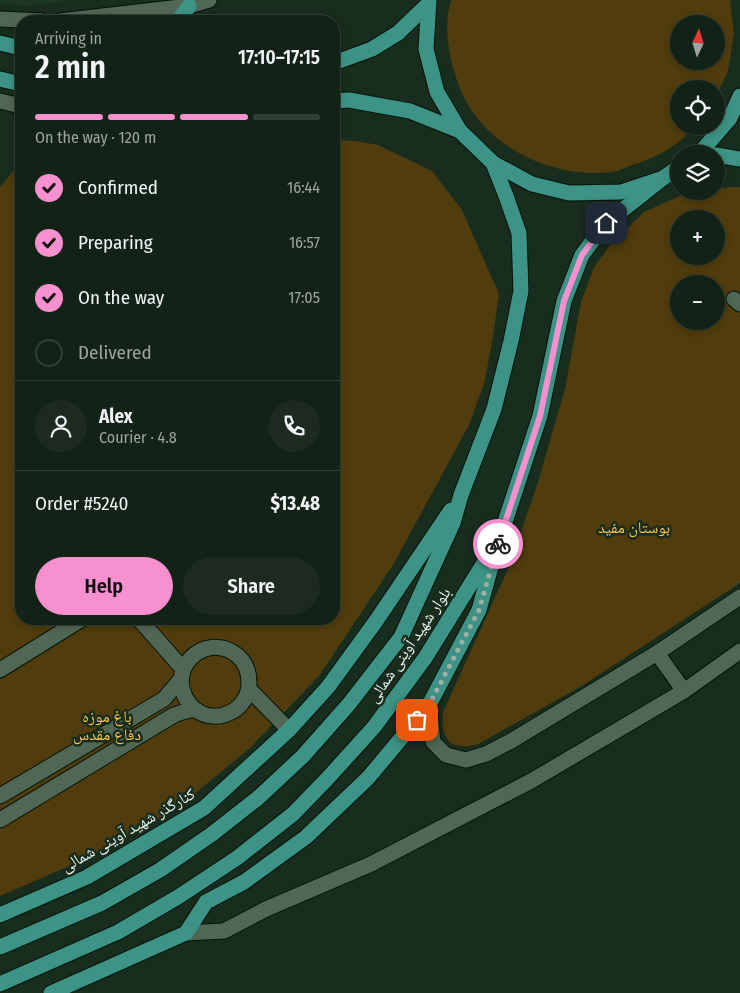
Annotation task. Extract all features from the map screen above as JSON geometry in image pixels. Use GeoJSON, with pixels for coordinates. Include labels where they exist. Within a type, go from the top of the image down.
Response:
{"type":"FeatureCollection","features":[{"type":"Feature","properties":{"kind":"main road"},"geometry":{"type":"LineString","coordinates":[[340,61],[372,49],[398,33],[428,2]]}},
{"type":"Feature","properties":{"kind":"main road"},"geometry":{"type":"LineString","coordinates":[[428,2],[426,49],[437,92],[460,131],[492,162],[532,184],[569,193],[621,192],[663,178],[670,173]]}},
{"type":"Feature","properties":{"kind":"main road"},"geometry":{"type":"LineString","coordinates":[[182,15],[189,6]]}},
{"type":"Feature","properties":{"kind":"main road"},"geometry":{"type":"LineString","coordinates":[[0,43],[15,47]]}},
{"type":"Feature","properties":{"kind":"main road"},"geometry":{"type":"LineString","coordinates":[[0,78],[15,82]]}},
{"type":"Feature","properties":{"kind":"main road"},"geometry":{"type":"LineString","coordinates":[[708,145],[730,118],[740,96]]}},
{"type":"Feature","properties":{"kind":"main road"},"geometry":{"type":"LineString","coordinates":[[340,101],[350,100],[410,111],[460,131]]}},
{"type":"Feature","properties":{"kind":"main road"},"geometry":{"type":"LineString","coordinates":[[725,156],[740,159]]}},
{"type":"Feature","properties":{"kind":"main road","name":"بلوار شهید آوینی شمالی"},"geometry":{"type":"LineString","coordinates":[[0,947],[102,903],[160,870],[228,822],[258,798],[303,756],[349,704],[401,637],[453,523],[461,495],[494,409],[521,291],[519,234],[492,162]]}},
{"type":"Feature","properties":{"kind":"main road","name":"بلوار شهید آوینی شمالی"},"geometry":{"type":"LineString","coordinates":[[0,984],[118,932],[178,897],[237,858],[293,814],[327,780],[374,727],[426,658],[500,537],[540,416],[564,301],[582,255],[606,223],[663,178]]}},
{"type":"Feature","properties":{"kind":"main road","name":"کنارگذر شهید آوینی شمالی"},"geometry":{"type":"LineString","coordinates":[[0,915],[87,877],[204,808],[289,730],[328,687],[376,621],[461,495]]}},
{"type":"Feature","properties":{"kind":"main road"},"geometry":{"type":"LineString","coordinates":[[51,993],[186,933],[206,902],[244,882],[306,837],[368,778],[429,705],[479,610],[500,537]]}},
{"type":"Feature","properties":{"kind":"street"},"geometry":{"type":"LineString","coordinates":[[112,15],[189,6],[209,0]]}},
{"type":"Feature","properties":{"kind":"street"},"geometry":{"type":"LineString","coordinates":[[0,19],[15,20]]}},
{"type":"Feature","properties":{"kind":"street"},"geometry":{"type":"LineString","coordinates":[[0,100],[15,104]]}},
{"type":"Feature","properties":{"kind":"street"},"geometry":{"type":"LineString","coordinates":[[429,705],[432,742],[446,755],[466,760],[486,754],[511,741],[657,653],[740,597]]}},
{"type":"Feature","properties":{"kind":"street"},"geometry":{"type":"LineString","coordinates":[[0,670],[72,625]]}},
{"type":"Feature","properties":{"kind":"street"},"geometry":{"type":"LineString","coordinates":[[0,796],[164,699],[182,675],[188,660],[197,652],[208,648],[219,648],[230,651],[239,657],[246,666],[249,678],[249,689],[245,700],[228,714],[217,716],[205,715],[195,710],[187,702],[182,692],[182,675],[144,625]]}},
{"type":"Feature","properties":{"kind":"street"},"geometry":{"type":"LineString","coordinates":[[186,933],[224,931],[266,909],[370,864],[531,781],[684,691],[740,651]]}},
{"type":"Feature","properties":{"kind":"street"},"geometry":{"type":"LineString","coordinates":[[657,653],[684,691]]}},
{"type":"Feature","properties":{"kind":"street"},"geometry":{"type":"LineString","coordinates":[[249,689],[289,730]]}},
{"type":"Feature","properties":{"kind":"street"},"geometry":{"type":"LineString","coordinates":[[0,820],[174,715],[195,710]]}},
{"type":"Feature","properties":{"kind":"shaded area"},"geometry":{"type":"Polygon","coordinates":[[[0,0],[71,0],[29,6],[0,4],[0,0]]]}},
{"type":"Feature","properties":{"kind":"green space"},"geometry":{"type":"Polygon","coordinates":[[[451,0],[730,0],[734,33],[728,71],[724,80],[670,80],[670,135],[687,135],[675,145],[670,145],[670,148],[660,154],[617,171],[579,172],[559,169],[522,155],[490,132],[477,118],[462,93],[452,64],[447,32],[451,0]]]}},
{"type":"Feature","properties":{"kind":"green space","name":"باغ موزه دفاع مقدس"},"geometry":{"type":"Polygon","coordinates":[[[340,140],[378,145],[432,171],[462,210],[499,294],[484,384],[469,425],[393,565],[319,676],[250,748],[176,809],[83,860],[0,896],[0,187],[15,169],[15,625],[340,625],[340,140]]]}},
{"type":"Feature","properties":{"kind":"green space","name":"بوستان مفید"},"geometry":{"type":"Polygon","coordinates":[[[740,187],[740,583],[580,687],[478,744],[468,746],[454,745],[445,736],[443,730],[443,712],[509,567],[538,482],[565,389],[581,302],[594,267],[611,244],[644,212],[670,200],[725,200],[725,188],[740,187]]]}},
{"type":"Feature","properties":{"kind":"way so far"},"geometry":{"type":"LineString","coordinates":[[417,720],[429,705],[479,610],[498,544]]}},
{"type":"Feature","properties":{"kind":"route"},"geometry":{"type":"LineString","coordinates":[[498,544],[540,416],[564,301],[582,255],[606,223]]}}]}
